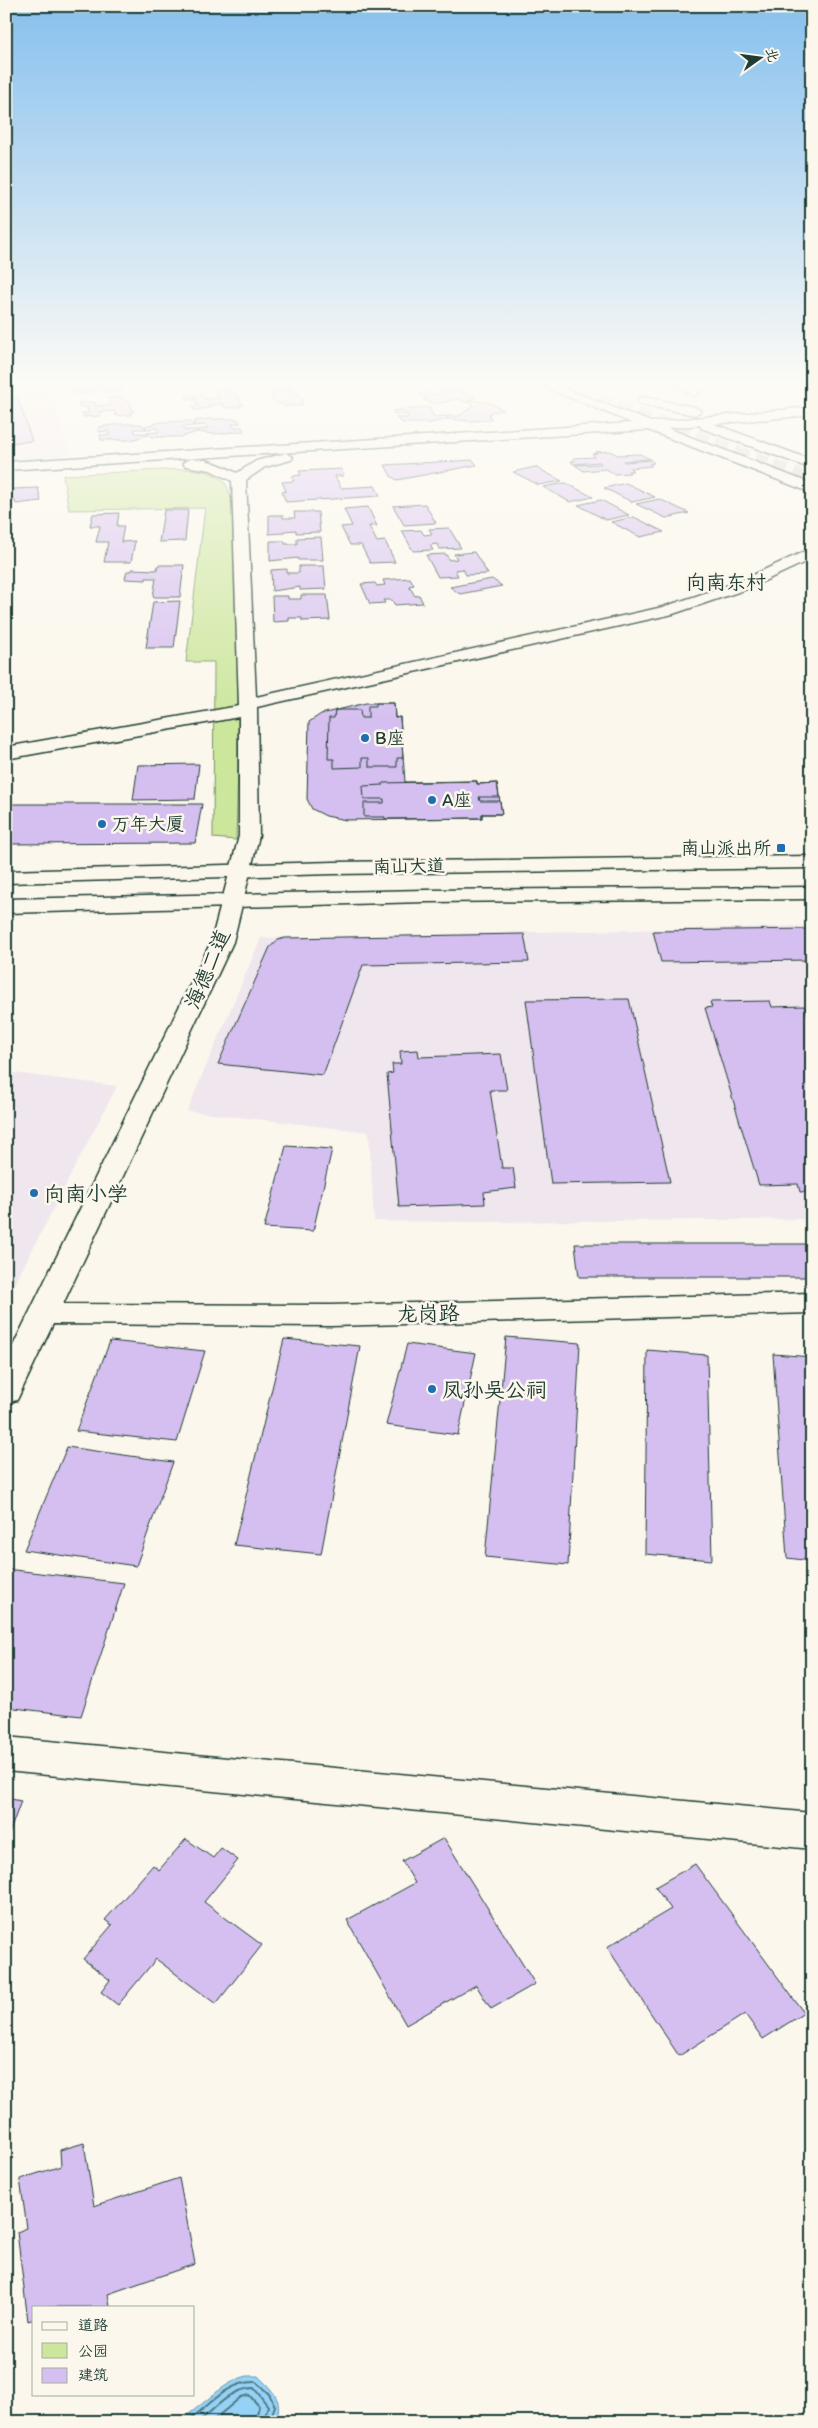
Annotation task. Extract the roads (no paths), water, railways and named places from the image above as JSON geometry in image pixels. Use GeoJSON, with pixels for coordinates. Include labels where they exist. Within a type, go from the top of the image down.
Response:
{"type":"FeatureCollection","features":[{"type":"Feature","properties":{"kind":"main road","name":"海德二道"},"geometry":{"type":"LineString","coordinates":[[6,1392],[222,942],[233,901],[249,836],[248,707],[240,497]]}},
{"type":"Feature","properties":{"kind":"main road"},"geometry":{"type":"LineString","coordinates":[[6,753],[248,707],[667,611],[733,588],[812,553]]}},
{"type":"Feature","properties":{"kind":"main road","name":"南山大道"},"geometry":{"type":"LineString","coordinates":[[6,877],[240,870],[612,863],[812,862]]}},
{"type":"Feature","properties":{"kind":"main road","name":"南山大道"},"geometry":{"type":"LineString","coordinates":[[6,906],[425,896],[812,893]]}},
{"type":"Feature","properties":{"kind":"main road","name":"龙岗路"},"geometry":{"type":"LineString","coordinates":[[43,1314],[147,1317],[502,1312],[812,1304]]}},
{"type":"Feature","properties":{"kind":"main road"},"geometry":{"type":"LineString","coordinates":[[6,1754],[812,1832]]}},
{"type":"Feature","properties":{"kind":"water"},"geometry":{"type":"Polygon","coordinates":[[[247,2376],[258,2376],[276,2397],[279,2409],[273,2422],[176,2422],[228,2384],[247,2376]]]}},
{"type":"Feature","properties":{"kind":"place","name":"B座"},"geometry":{"type":"Point","coordinates":[365,738]}},
{"type":"Feature","properties":{"kind":"place","name":"A座"},"geometry":{"type":"Point","coordinates":[432,800]}},
{"type":"Feature","properties":{"kind":"place","name":"万年大厦"},"geometry":{"type":"Point","coordinates":[102,824]}},
{"type":"Feature","properties":{"kind":"place","name":"南山派出所"},"geometry":{"type":"Point","coordinates":[781,848]}},
{"type":"Feature","properties":{"kind":"place","name":"向南小学"},"geometry":{"type":"Point","coordinates":[34,1193]}},
{"type":"Feature","properties":{"kind":"place","name":"凤孙吴公祠"},"geometry":{"type":"Point","coordinates":[432,1389]}},
{"type":"Feature","properties":{"kind":"district","name":"向南东村"},"geometry":{"type":"Point","coordinates":[726,582]}}]}
